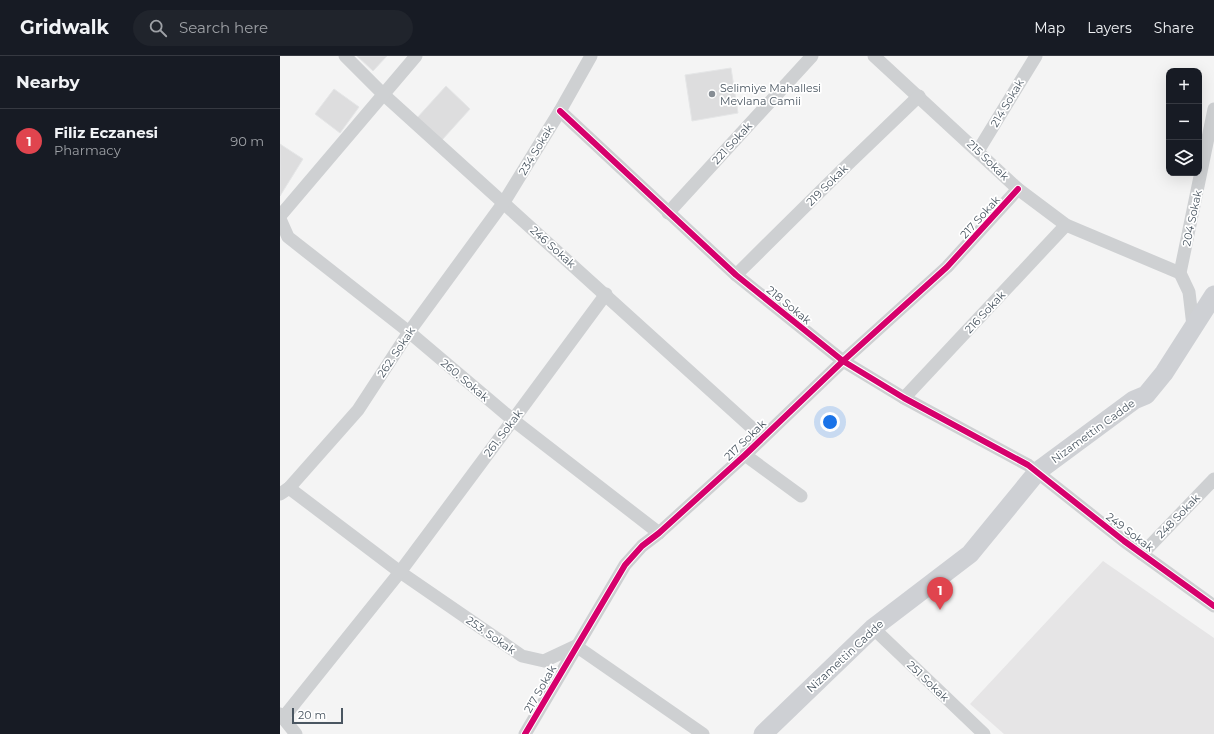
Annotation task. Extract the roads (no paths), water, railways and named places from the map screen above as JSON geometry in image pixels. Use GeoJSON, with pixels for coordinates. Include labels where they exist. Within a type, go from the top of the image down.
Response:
{"type":"FeatureCollection","features":[{"type":"Feature","properties":{"kind":"street","name":"246 Sokak"},"geometry":{"type":"LineString","coordinates":[[345,56],[383,94],[606,294],[762,437]]}},
{"type":"Feature","properties":{"kind":"street","name":"260. Sokak"},"geometry":{"type":"LineString","coordinates":[[416,56],[280,218],[288,237],[409,332],[513,420],[659,533]]}},
{"type":"Feature","properties":{"kind":"street","name":"234 Sokak"},"geometry":{"type":"LineString","coordinates":[[504,202],[560,111],[591,56]]}},
{"type":"Feature","properties":{"kind":"street","name":"215 Sokak"},"geometry":{"type":"LineString","coordinates":[[874,56],[1018,189],[1066,225],[1180,273]]}},
{"type":"Feature","properties":{"kind":"street","name":"214 Sokak"},"geometry":{"type":"LineString","coordinates":[[978,151],[1036,56]]}},
{"type":"Feature","properties":{"kind":"street","name":"221 Sokak"},"geometry":{"type":"LineString","coordinates":[[668,213],[808,57]]}},
{"type":"Feature","properties":{"kind":"street","name":"219 Sokak"},"geometry":{"type":"LineString","coordinates":[[736,275],[919,96]]}},
{"type":"Feature","properties":{"kind":"street","name":"204 Sokak"},"geometry":{"type":"LineString","coordinates":[[1180,273],[1214,109]]}},
{"type":"Feature","properties":{"kind":"street","name":"218 Sokak"},"geometry":{"type":"LineString","coordinates":[[560,111],[736,275],[843,361],[904,398],[1038,471]]}},
{"type":"Feature","properties":{"kind":"street","name":"217 Sokak"},"geometry":{"type":"LineString","coordinates":[[525,734],[625,565],[642,546],[659,533],[745,455],[762,437],[843,361],[947,267],[1018,189]]}},
{"type":"Feature","properties":{"kind":"street","name":"262. Sokak"},"geometry":{"type":"LineString","coordinates":[[285,491],[358,410],[409,332],[504,202]]}},
{"type":"Feature","properties":{"kind":"street","name":"216 Sokak"},"geometry":{"type":"LineString","coordinates":[[904,398],[1066,225]]}},
{"type":"Feature","properties":{"kind":"street"},"geometry":{"type":"LineString","coordinates":[[1180,273],[1189,292],[1193,326]]}},
{"type":"Feature","properties":{"kind":"street","name":"261. Sokak"},"geometry":{"type":"LineString","coordinates":[[281,716],[400,572],[606,294]]}},
{"type":"Feature","properties":{"kind":"street","name":"Nizamettin Cadde"},"geometry":{"type":"LineString","coordinates":[[763,734],[873,628],[970,554],[1038,471],[1134,400],[1146,395],[1164,373],[1214,295]]}},
{"type":"Feature","properties":{"kind":"street"},"geometry":{"type":"LineString","coordinates":[[745,455],[801,496]]}},
{"type":"Feature","properties":{"kind":"street","name":"249 Sokak"},"geometry":{"type":"LineString","coordinates":[[1038,471],[1052,485],[1124,541],[1214,606]]}},
{"type":"Feature","properties":{"kind":"street","name":"248 Sokak"},"geometry":{"type":"LineString","coordinates":[[1142,554],[1214,479]]}},
{"type":"Feature","properties":{"kind":"street","name":"253. Sokak"},"geometry":{"type":"LineString","coordinates":[[285,491],[522,656],[544,661],[576,646]]}},
{"type":"Feature","properties":{"kind":"street","name":"251 Sokak"},"geometry":{"type":"LineString","coordinates":[[873,628],[984,734]]}},
{"type":"Feature","properties":{"kind":"street"},"geometry":{"type":"LineString","coordinates":[[576,646],[703,734]]}},
{"type":"Feature","properties":{"kind":"street"},"geometry":{"type":"LineString","coordinates":[[281,716],[296,734]]}},
{"type":"Feature","properties":{"kind":"place","name":"Selimiye Mahallesi Mevlana Camii"},"geometry":{"type":"Point","coordinates":[712,94]}},
{"type":"Feature","properties":{"kind":"place","name":"Filiz Eczanesi"},"geometry":{"type":"Point","coordinates":[940,610]}}]}
